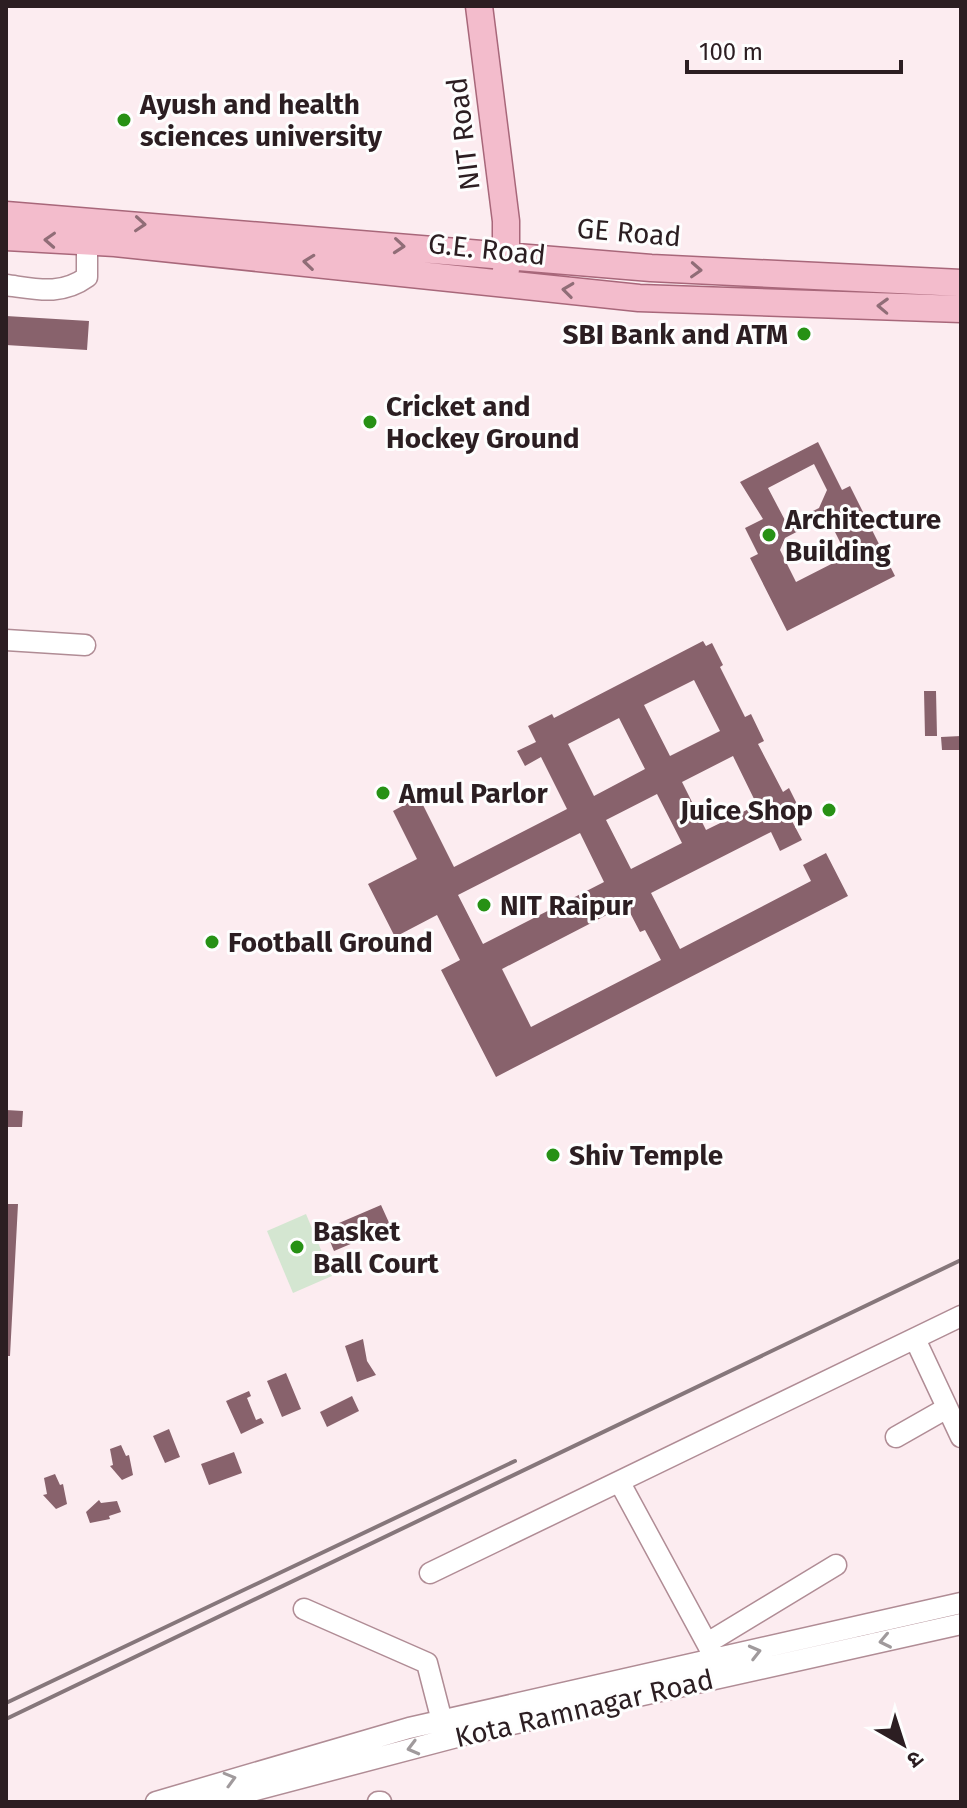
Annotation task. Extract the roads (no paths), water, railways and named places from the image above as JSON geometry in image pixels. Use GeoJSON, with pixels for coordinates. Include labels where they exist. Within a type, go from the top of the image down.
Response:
{"type":"FeatureCollection","features":[{"type":"Feature","properties":{"kind":"main road","name":"NIT Road"},"geometry":{"type":"LineString","coordinates":[[462,6],[498,268]]}},
{"type":"Feature","properties":{"kind":"main road","name":"NIT Road"},"geometry":{"type":"LineString","coordinates":[[479,6],[498,268]]}},
{"type":"Feature","properties":{"kind":"main road","name":"GE Road"},"geometry":{"type":"LineString","coordinates":[[6,215],[498,268],[631,266],[961,283]]}},
{"type":"Feature","properties":{"kind":"main road","name":"G.E. Road"},"geometry":{"type":"LineString","coordinates":[[6,237],[498,268],[626,297],[961,309]]}},
{"type":"Feature","properties":{"kind":"main road"},"geometry":{"type":"LineString","coordinates":[[626,297],[631,266]]}},
{"type":"Feature","properties":{"kind":"street"},"geometry":{"type":"LineString","coordinates":[[6,285],[52,291],[72,288],[87,277],[87,242]]}},
{"type":"Feature","properties":{"kind":"street"},"geometry":{"type":"LineString","coordinates":[[6,640],[85,645]]}},
{"type":"Feature","properties":{"kind":"street"},"geometry":{"type":"LineString","coordinates":[[430,1573],[961,1316]]}},
{"type":"Feature","properties":{"kind":"street"},"geometry":{"type":"LineString","coordinates":[[915,1339],[961,1437]]}},
{"type":"Feature","properties":{"kind":"street"},"geometry":{"type":"LineString","coordinates":[[896,1437],[947,1408]]}},
{"type":"Feature","properties":{"kind":"street"},"geometry":{"type":"LineString","coordinates":[[620,1483],[717,1659]]}},
{"type":"Feature","properties":{"kind":"street"},"geometry":{"type":"LineString","coordinates":[[717,1659],[836,1565]]}},
{"type":"Feature","properties":{"kind":"street"},"geometry":{"type":"LineString","coordinates":[[156,1802],[442,1721],[961,1603]]}},
{"type":"Feature","properties":{"kind":"street"},"geometry":{"type":"LineString","coordinates":[[304,1609],[427,1663],[442,1721]]}},
{"type":"Feature","properties":{"kind":"street","name":"Kota Ramnagar Road"},"geometry":{"type":"LineString","coordinates":[[210,1802],[468,1734],[717,1659],[961,1624]]}},
{"type":"Feature","properties":{"kind":"railway"},"geometry":{"type":"LineString","coordinates":[[6,1719],[961,1260]]}},
{"type":"Feature","properties":{"kind":"railway"},"geometry":{"type":"LineString","coordinates":[[6,1703],[515,1461]]}},
{"type":"Feature","properties":{"kind":"place","name":"Ayush and health sciences university"},"geometry":{"type":"Point","coordinates":[124,120]}},
{"type":"Feature","properties":{"kind":"place","name":"SBI Bank and ATM"},"geometry":{"type":"Point","coordinates":[804,334]}},
{"type":"Feature","properties":{"kind":"place","name":"Cricket and Hockey Ground"},"geometry":{"type":"Point","coordinates":[370,422]}},
{"type":"Feature","properties":{"kind":"place","name":"Architecture Building"},"geometry":{"type":"Point","coordinates":[769,535]}},
{"type":"Feature","properties":{"kind":"place","name":"Amul Parlor"},"geometry":{"type":"Point","coordinates":[383,793]}},
{"type":"Feature","properties":{"kind":"place","name":"Juice Shop"},"geometry":{"type":"Point","coordinates":[829,810]}},
{"type":"Feature","properties":{"kind":"place","name":"NIT Raipur"},"geometry":{"type":"Point","coordinates":[484,905]}},
{"type":"Feature","properties":{"kind":"place","name":"Football Ground"},"geometry":{"type":"Point","coordinates":[212,942]}},
{"type":"Feature","properties":{"kind":"place","name":"Shiv Temple"},"geometry":{"type":"Point","coordinates":[553,1155]}},
{"type":"Feature","properties":{"kind":"place","name":"Basket Ball Court"},"geometry":{"type":"Point","coordinates":[297,1247]}}]}
